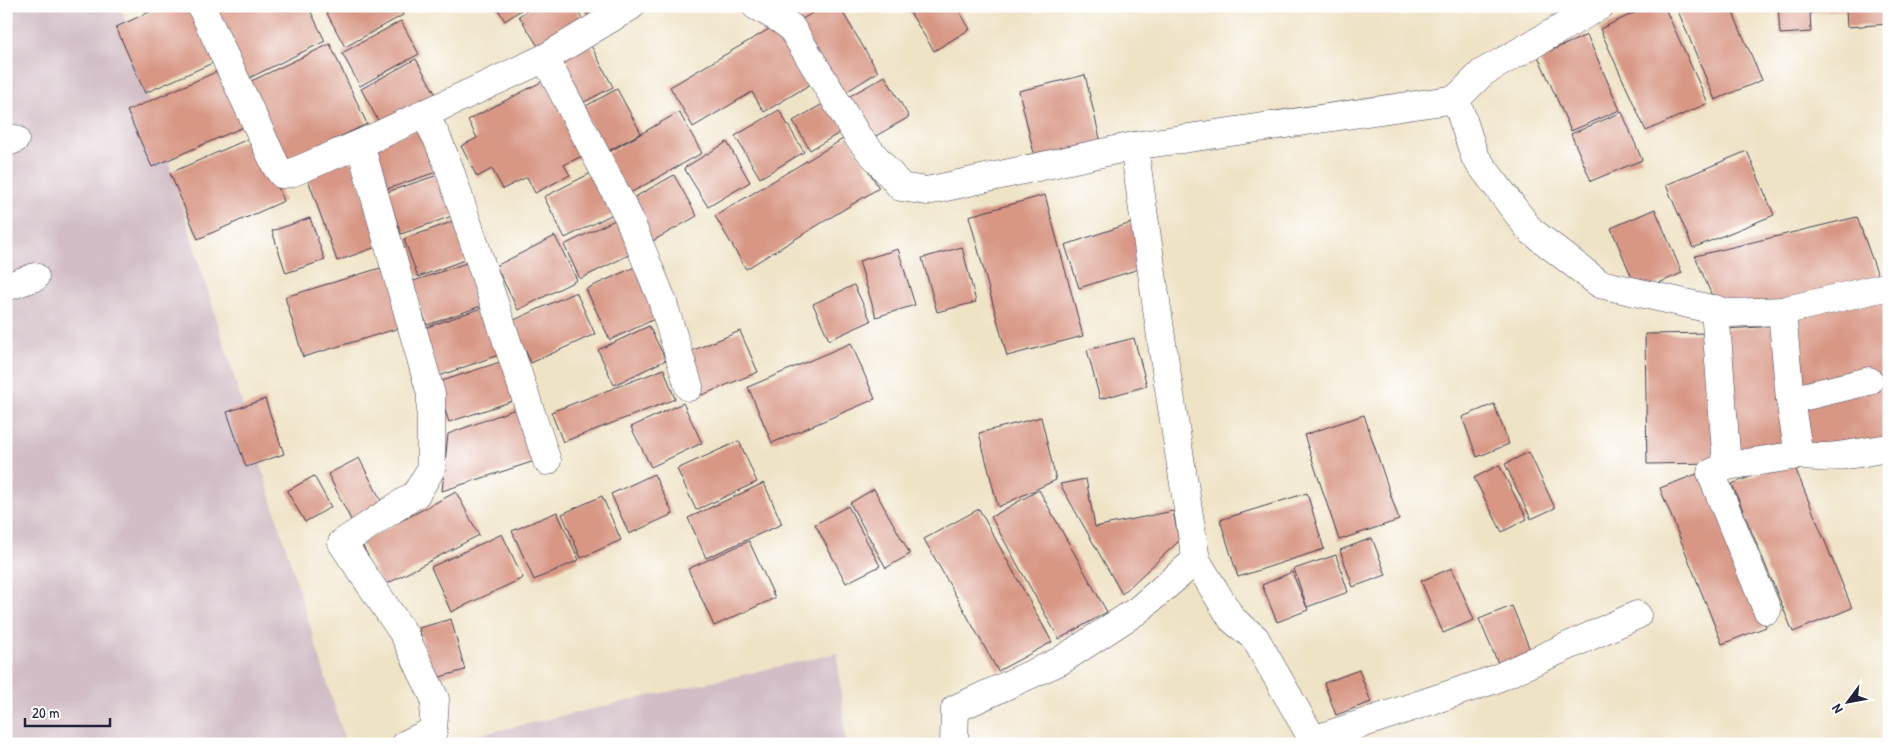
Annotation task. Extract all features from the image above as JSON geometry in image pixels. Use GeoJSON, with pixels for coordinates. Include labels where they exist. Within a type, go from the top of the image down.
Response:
{"type":"FeatureCollection","features":[{"type":"Feature","properties":{"kind":"street"},"geometry":{"type":"LineString","coordinates":[[201,6],[276,166],[282,174],[291,173],[360,144],[545,58],[630,6]]}},
{"type":"Feature","properties":{"kind":"street"},"geometry":{"type":"LineString","coordinates":[[756,6],[791,27],[858,137],[901,187],[927,191],[1134,146],[1456,99],[1482,73],[1600,6]]}},
{"type":"Feature","properties":{"kind":"street"},"geometry":{"type":"LineString","coordinates":[[545,58],[628,216],[662,300],[688,387]]}},
{"type":"Feature","properties":{"kind":"street"},"geometry":{"type":"LineString","coordinates":[[1456,99],[1475,157],[1530,230],[1600,284],[1729,312],[1782,311],[1889,286]]}},
{"type":"Feature","properties":{"kind":"street"},"geometry":{"type":"LineString","coordinates":[[424,113],[438,138],[448,165],[547,461]]}},
{"type":"Feature","properties":{"kind":"street"},"geometry":{"type":"LineString","coordinates":[[360,144],[431,394],[431,469],[416,494],[342,543],[404,634],[435,699],[433,731],[406,744]]}},
{"type":"Feature","properties":{"kind":"street"},"geometry":{"type":"LineString","coordinates":[[1134,146],[1162,344],[1196,560],[1232,619],[1255,638],[1312,742],[1493,680],[1637,615]]}},
{"type":"Feature","properties":{"kind":"street"},"geometry":{"type":"LineString","coordinates":[[6,287],[36,277]]}},
{"type":"Feature","properties":{"kind":"street"},"geometry":{"type":"LineString","coordinates":[[1715,309],[1727,466]]}},
{"type":"Feature","properties":{"kind":"street"},"geometry":{"type":"LineString","coordinates":[[1782,311],[1790,400],[1799,456]]}},
{"type":"Feature","properties":{"kind":"street"},"geometry":{"type":"LineString","coordinates":[[1790,400],[1869,381]]}},
{"type":"Feature","properties":{"kind":"street"},"geometry":{"type":"LineString","coordinates":[[1767,610],[1710,473],[1727,466],[1799,456],[1823,457],[1889,448]]}},
{"type":"Feature","properties":{"kind":"street"},"geometry":{"type":"LineString","coordinates":[[954,744],[955,709],[1060,661],[1138,610],[1196,560]]}},
{"type":"Feature","properties":{"kind":"shaded area"},"geometry":{"type":"Polygon","coordinates":[[[6,6],[121,6],[346,744],[6,744],[6,6]]]}},
{"type":"Feature","properties":{"kind":"shaded area"},"geometry":{"type":"Polygon","coordinates":[[[837,653],[846,744],[439,744],[837,653]]]}},
{"type":"Feature","properties":{"kind":"building"},"geometry":{"type":"Polygon","coordinates":[[[163,6],[193,6],[217,61],[145,93],[116,27],[163,6]]]}},
{"type":"Feature","properties":{"kind":"building"},"geometry":{"type":"Polygon","coordinates":[[[210,6],[308,6],[325,41],[245,80],[210,6]]]}},
{"type":"Feature","properties":{"kind":"building"},"geometry":{"type":"Polygon","coordinates":[[[323,6],[399,6],[403,15],[345,47],[323,6]]]}},
{"type":"Feature","properties":{"kind":"building"},"geometry":{"type":"Polygon","coordinates":[[[496,6],[527,6],[505,21],[496,6]]]}},
{"type":"Feature","properties":{"kind":"building"},"geometry":{"type":"Polygon","coordinates":[[[534,6],[574,6],[583,20],[539,48],[519,16],[534,6]]]}},
{"type":"Feature","properties":{"kind":"building"},"geometry":{"type":"Polygon","coordinates":[[[582,6],[617,6],[592,22],[582,6]]]}},
{"type":"Feature","properties":{"kind":"building"},"geometry":{"type":"Polygon","coordinates":[[[824,6],[839,6],[878,72],[838,97],[794,24],[824,6]]]}},
{"type":"Feature","properties":{"kind":"building"},"geometry":{"type":"Polygon","coordinates":[[[906,6],[956,6],[970,29],[934,51],[906,6]]]}},
{"type":"Feature","properties":{"kind":"building"},"geometry":{"type":"Polygon","coordinates":[[[1649,6],[1664,6],[1708,103],[1646,131],[1600,29],[1649,6]]]}},
{"type":"Feature","properties":{"kind":"building"},"geometry":{"type":"Polygon","coordinates":[[[1676,6],[1730,6],[1762,80],[1715,100],[1676,6]]]}},
{"type":"Feature","properties":{"kind":"building"},"geometry":{"type":"Polygon","coordinates":[[[1778,6],[1889,6],[1889,24],[1847,27],[1846,10],[1810,12],[1811,32],[1780,34],[1778,6]]]}},
{"type":"Feature","properties":{"kind":"building"},"geometry":{"type":"Polygon","coordinates":[[[401,21],[419,54],[360,86],[342,53],[401,21]]]}},
{"type":"Feature","properties":{"kind":"building"},"geometry":{"type":"Polygon","coordinates":[[[781,22],[816,81],[764,112],[752,92],[693,127],[670,87],[781,22]]]}},
{"type":"Feature","properties":{"kind":"building"},"geometry":{"type":"Polygon","coordinates":[[[1587,35],[1620,110],[1571,131],[1538,56],[1587,35]]]}},
{"type":"Feature","properties":{"kind":"building"},"geometry":{"type":"Polygon","coordinates":[[[588,40],[613,87],[584,102],[559,56],[588,40]]]}},
{"type":"Feature","properties":{"kind":"building"},"geometry":{"type":"Polygon","coordinates":[[[330,44],[367,124],[284,163],[247,83],[330,44]]]}},
{"type":"Feature","properties":{"kind":"building"},"geometry":{"type":"Polygon","coordinates":[[[416,59],[436,95],[381,126],[361,89],[416,59]]]}},
{"type":"Feature","properties":{"kind":"building"},"geometry":{"type":"Polygon","coordinates":[[[225,68],[250,124],[152,167],[127,111],[225,68]]]}},
{"type":"Feature","properties":{"kind":"building"},"geometry":{"type":"Polygon","coordinates":[[[1085,75],[1102,147],[1036,162],[1019,91],[1085,75]]]}},
{"type":"Feature","properties":{"kind":"building"},"geometry":{"type":"Polygon","coordinates":[[[885,76],[909,117],[867,141],[843,100],[885,76]]]}},
{"type":"Feature","properties":{"kind":"building"},"geometry":{"type":"Polygon","coordinates":[[[545,80],[584,155],[564,165],[570,175],[535,193],[527,177],[503,189],[492,169],[477,177],[461,146],[477,138],[468,120],[545,80]]]}},
{"type":"Feature","properties":{"kind":"building"},"geometry":{"type":"Polygon","coordinates":[[[617,89],[641,133],[606,152],[582,108],[617,89]]]}},
{"type":"Feature","properties":{"kind":"building"},"geometry":{"type":"Polygon","coordinates":[[[828,101],[845,130],[810,150],[793,121],[828,101]]]}},
{"type":"Feature","properties":{"kind":"building"},"geometry":{"type":"Polygon","coordinates":[[[779,110],[804,152],[760,178],[735,136],[779,110]]]}},
{"type":"Feature","properties":{"kind":"building"},"geometry":{"type":"Polygon","coordinates":[[[679,112],[702,153],[625,196],[602,156],[679,112]]]}},
{"type":"Feature","properties":{"kind":"building"},"geometry":{"type":"Polygon","coordinates":[[[1622,112],[1642,160],[1591,181],[1571,134],[1622,112]]]}},
{"type":"Feature","properties":{"kind":"building"},"geometry":{"type":"Polygon","coordinates":[[[427,127],[442,170],[387,189],[372,146],[427,127]]]}},
{"type":"Feature","properties":{"kind":"building"},"geometry":{"type":"Polygon","coordinates":[[[255,136],[284,201],[198,239],[170,173],[255,136]]]}},
{"type":"Feature","properties":{"kind":"building"},"geometry":{"type":"Polygon","coordinates":[[[848,136],[879,188],[746,269],[715,216],[848,136]]]}},
{"type":"Feature","properties":{"kind":"building"},"geometry":{"type":"Polygon","coordinates":[[[727,142],[750,182],[708,207],[684,168],[727,142]]]}},
{"type":"Feature","properties":{"kind":"building"},"geometry":{"type":"Polygon","coordinates":[[[1747,151],[1774,215],[1693,248],[1666,185],[1747,151]]]}},
{"type":"Feature","properties":{"kind":"building"},"geometry":{"type":"Polygon","coordinates":[[[349,155],[382,245],[337,261],[305,171],[349,155]]]}},
{"type":"Feature","properties":{"kind":"building"},"geometry":{"type":"Polygon","coordinates":[[[593,172],[615,213],[565,238],[544,197],[593,172]]]}},
{"type":"Feature","properties":{"kind":"building"},"geometry":{"type":"Polygon","coordinates":[[[441,174],[455,215],[401,234],[387,192],[441,174]]]}},
{"type":"Feature","properties":{"kind":"building"},"geometry":{"type":"Polygon","coordinates":[[[674,175],[697,216],[649,243],[626,202],[674,175]]]}},
{"type":"Feature","properties":{"kind":"building"},"geometry":{"type":"Polygon","coordinates":[[[1045,195],[1083,336],[1007,356],[969,216],[1045,195]]]}},
{"type":"Feature","properties":{"kind":"building"},"geometry":{"type":"Polygon","coordinates":[[[1655,209],[1682,273],[1638,292],[1611,228],[1655,209]]]}},
{"type":"Feature","properties":{"kind":"building"},"geometry":{"type":"Polygon","coordinates":[[[1857,217],[1881,284],[1770,309],[1715,303],[1695,256],[1857,217]]]}},
{"type":"Feature","properties":{"kind":"building"},"geometry":{"type":"Polygon","coordinates":[[[310,218],[325,260],[286,273],[272,231],[310,218]]]}},
{"type":"Feature","properties":{"kind":"building"},"geometry":{"type":"Polygon","coordinates":[[[619,218],[635,252],[580,279],[564,245],[619,218]]]}},
{"type":"Feature","properties":{"kind":"building"},"geometry":{"type":"Polygon","coordinates":[[[457,220],[470,258],[418,277],[404,239],[457,220]]]}},
{"type":"Feature","properties":{"kind":"building"},"geometry":{"type":"Polygon","coordinates":[[[1134,222],[1148,266],[1079,288],[1065,245],[1134,222]]]}},
{"type":"Feature","properties":{"kind":"building"},"geometry":{"type":"Polygon","coordinates":[[[555,236],[577,280],[518,310],[496,266],[555,236]]]}},
{"type":"Feature","properties":{"kind":"building"},"geometry":{"type":"Polygon","coordinates":[[[962,247],[976,302],[937,312],[922,258],[962,247]]]}},
{"type":"Feature","properties":{"kind":"building"},"geometry":{"type":"Polygon","coordinates":[[[898,249],[915,305],[876,317],[859,261],[898,249]]]}},
{"type":"Feature","properties":{"kind":"building"},"geometry":{"type":"Polygon","coordinates":[[[469,262],[484,305],[427,325],[411,282],[469,262]]]}},
{"type":"Feature","properties":{"kind":"building"},"geometry":{"type":"Polygon","coordinates":[[[387,266],[406,326],[303,357],[285,297],[387,266]]]}},
{"type":"Feature","properties":{"kind":"building"},"geometry":{"type":"Polygon","coordinates":[[[637,266],[661,316],[610,340],[586,289],[637,266]]]}},
{"type":"Feature","properties":{"kind":"building"},"geometry":{"type":"Polygon","coordinates":[[[854,285],[871,321],[829,340],[813,304],[854,285]]]}},
{"type":"Feature","properties":{"kind":"building"},"geometry":{"type":"Polygon","coordinates":[[[1889,289],[1889,372],[1804,393],[1784,315],[1889,289]]]}},
{"type":"Feature","properties":{"kind":"building"},"geometry":{"type":"Polygon","coordinates":[[[576,292],[595,334],[531,363],[512,321],[576,292]]]}},
{"type":"Feature","properties":{"kind":"building"},"geometry":{"type":"Polygon","coordinates":[[[490,305],[507,352],[439,376],[422,329],[490,305]]]}},
{"type":"Feature","properties":{"kind":"building"},"geometry":{"type":"Polygon","coordinates":[[[649,326],[666,360],[614,385],[598,350],[649,326]]]}},
{"type":"Feature","properties":{"kind":"building"},"geometry":{"type":"Polygon","coordinates":[[[1778,326],[1785,452],[1732,455],[1725,329],[1778,326]]]}},
{"type":"Feature","properties":{"kind":"building"},"geometry":{"type":"Polygon","coordinates":[[[740,331],[758,372],[702,395],[684,354],[740,331]]]}},
{"type":"Feature","properties":{"kind":"building"},"geometry":{"type":"Polygon","coordinates":[[[1714,333],[1716,463],[1647,464],[1645,334],[1714,333]]]}},
{"type":"Feature","properties":{"kind":"building"},"geometry":{"type":"Polygon","coordinates":[[[1134,338],[1147,386],[1100,399],[1087,350],[1134,338]]]}},
{"type":"Feature","properties":{"kind":"building"},"geometry":{"type":"Polygon","coordinates":[[[851,343],[875,399],[772,443],[748,387],[851,343]]]}},
{"type":"Feature","properties":{"kind":"building"},"geometry":{"type":"Polygon","coordinates":[[[506,360],[519,399],[449,422],[436,383],[506,360]]]}},
{"type":"Feature","properties":{"kind":"building"},"geometry":{"type":"Polygon","coordinates":[[[664,369],[675,399],[563,442],[551,412],[664,369]]]}},
{"type":"Feature","properties":{"kind":"building"},"geometry":{"type":"Polygon","coordinates":[[[1889,386],[1889,439],[1811,454],[1801,401],[1889,386]]]}},
{"type":"Feature","properties":{"kind":"building"},"geometry":{"type":"Polygon","coordinates":[[[265,399],[284,454],[246,467],[227,412],[265,399]]]}},
{"type":"Feature","properties":{"kind":"building"},"geometry":{"type":"Polygon","coordinates":[[[683,403],[702,443],[651,467],[631,427],[683,403]]]}},
{"type":"Feature","properties":{"kind":"building"},"geometry":{"type":"Polygon","coordinates":[[[1494,404],[1509,444],[1477,457],[1462,417],[1494,404]]]}},
{"type":"Feature","properties":{"kind":"building"},"geometry":{"type":"Polygon","coordinates":[[[521,407],[541,459],[442,491],[448,434],[521,407]]]}},
{"type":"Feature","properties":{"kind":"building"},"geometry":{"type":"Polygon","coordinates":[[[1364,415],[1399,520],[1339,540],[1304,435],[1364,415]]]}},
{"type":"Feature","properties":{"kind":"building"},"geometry":{"type":"Polygon","coordinates":[[[1041,417],[1056,480],[998,507],[979,433],[1041,417]]]}},
{"type":"Feature","properties":{"kind":"building"},"geometry":{"type":"Polygon","coordinates":[[[739,441],[757,482],[696,510],[677,469],[739,441]]]}},
{"type":"Feature","properties":{"kind":"building"},"geometry":{"type":"Polygon","coordinates":[[[1529,452],[1555,508],[1531,519],[1505,464],[1529,452]]]}},
{"type":"Feature","properties":{"kind":"building"},"geometry":{"type":"Polygon","coordinates":[[[359,458],[386,510],[354,526],[328,474],[359,458]]]}},
{"type":"Feature","properties":{"kind":"building"},"geometry":{"type":"Polygon","coordinates":[[[1792,460],[1852,608],[1793,632],[1732,484],[1792,460]]]}},
{"type":"Feature","properties":{"kind":"building"},"geometry":{"type":"Polygon","coordinates":[[[1499,465],[1527,519],[1502,532],[1474,478],[1499,465]]]}},
{"type":"Feature","properties":{"kind":"building"},"geometry":{"type":"Polygon","coordinates":[[[1705,471],[1766,627],[1722,644],[1660,488],[1705,471]]]}},
{"type":"Feature","properties":{"kind":"building"},"geometry":{"type":"Polygon","coordinates":[[[654,474],[673,514],[629,534],[611,494],[654,474]]]}},
{"type":"Feature","properties":{"kind":"building"},"geometry":{"type":"Polygon","coordinates":[[[314,476],[331,507],[305,522],[287,491],[314,476]]]}},
{"type":"Feature","properties":{"kind":"building"},"geometry":{"type":"Polygon","coordinates":[[[1086,479],[1095,527],[1173,511],[1179,541],[1122,594],[1060,484],[1086,479]]]}},
{"type":"Feature","properties":{"kind":"building"},"geometry":{"type":"Polygon","coordinates":[[[764,483],[782,524],[706,558],[688,518],[764,483]]]}},
{"type":"Feature","properties":{"kind":"building"},"geometry":{"type":"Polygon","coordinates":[[[874,489],[910,554],[886,568],[850,503],[874,489]]]}},
{"type":"Feature","properties":{"kind":"building"},"geometry":{"type":"Polygon","coordinates":[[[1039,490],[1107,612],[1059,639],[991,517],[1039,490]]]}},
{"type":"Feature","properties":{"kind":"building"},"geometry":{"type":"Polygon","coordinates":[[[456,492],[479,535],[383,586],[361,542],[456,492]]]}},
{"type":"Feature","properties":{"kind":"building"},"geometry":{"type":"Polygon","coordinates":[[[1307,493],[1324,549],[1238,577],[1220,520],[1307,493]]]}},
{"type":"Feature","properties":{"kind":"building"},"geometry":{"type":"Polygon","coordinates":[[[602,496],[621,540],[581,558],[562,514],[602,496]]]}},
{"type":"Feature","properties":{"kind":"building"},"geometry":{"type":"Polygon","coordinates":[[[848,506],[880,566],[846,583],[815,524],[848,506]]]}},
{"type":"Feature","properties":{"kind":"building"},"geometry":{"type":"Polygon","coordinates":[[[979,509],[1052,642],[998,671],[924,539],[979,509]]]}},
{"type":"Feature","properties":{"kind":"building"},"geometry":{"type":"Polygon","coordinates":[[[557,512],[579,560],[534,580],[512,531],[557,512]]]}},
{"type":"Feature","properties":{"kind":"building"},"geometry":{"type":"Polygon","coordinates":[[[502,534],[523,578],[451,612],[431,567],[502,534]]]}},
{"type":"Feature","properties":{"kind":"building"},"geometry":{"type":"Polygon","coordinates":[[[1372,538],[1386,575],[1353,587],[1340,550],[1372,538]]]}},
{"type":"Feature","properties":{"kind":"building"},"geometry":{"type":"Polygon","coordinates":[[[749,541],[775,598],[714,626],[688,569],[749,541]]]}},
{"type":"Feature","properties":{"kind":"building"},"geometry":{"type":"Polygon","coordinates":[[[1336,555],[1348,592],[1307,607],[1294,569],[1336,555]]]}},
{"type":"Feature","properties":{"kind":"building"},"geometry":{"type":"Polygon","coordinates":[[[1452,568],[1474,620],[1443,633],[1421,581],[1452,568]]]}},
{"type":"Feature","properties":{"kind":"building"},"geometry":{"type":"Polygon","coordinates":[[[1292,572],[1308,610],[1277,622],[1262,585],[1292,572]]]}},
{"type":"Feature","properties":{"kind":"building"},"geometry":{"type":"Polygon","coordinates":[[[1512,606],[1533,657],[1501,670],[1479,619],[1512,606]]]}},
{"type":"Feature","properties":{"kind":"building"},"geometry":{"type":"Polygon","coordinates":[[[451,619],[465,670],[433,679],[419,628],[451,619]]]}},
{"type":"Feature","properties":{"kind":"building"},"geometry":{"type":"Polygon","coordinates":[[[1359,670],[1371,702],[1336,715],[1324,683],[1359,670]]]}}]}
